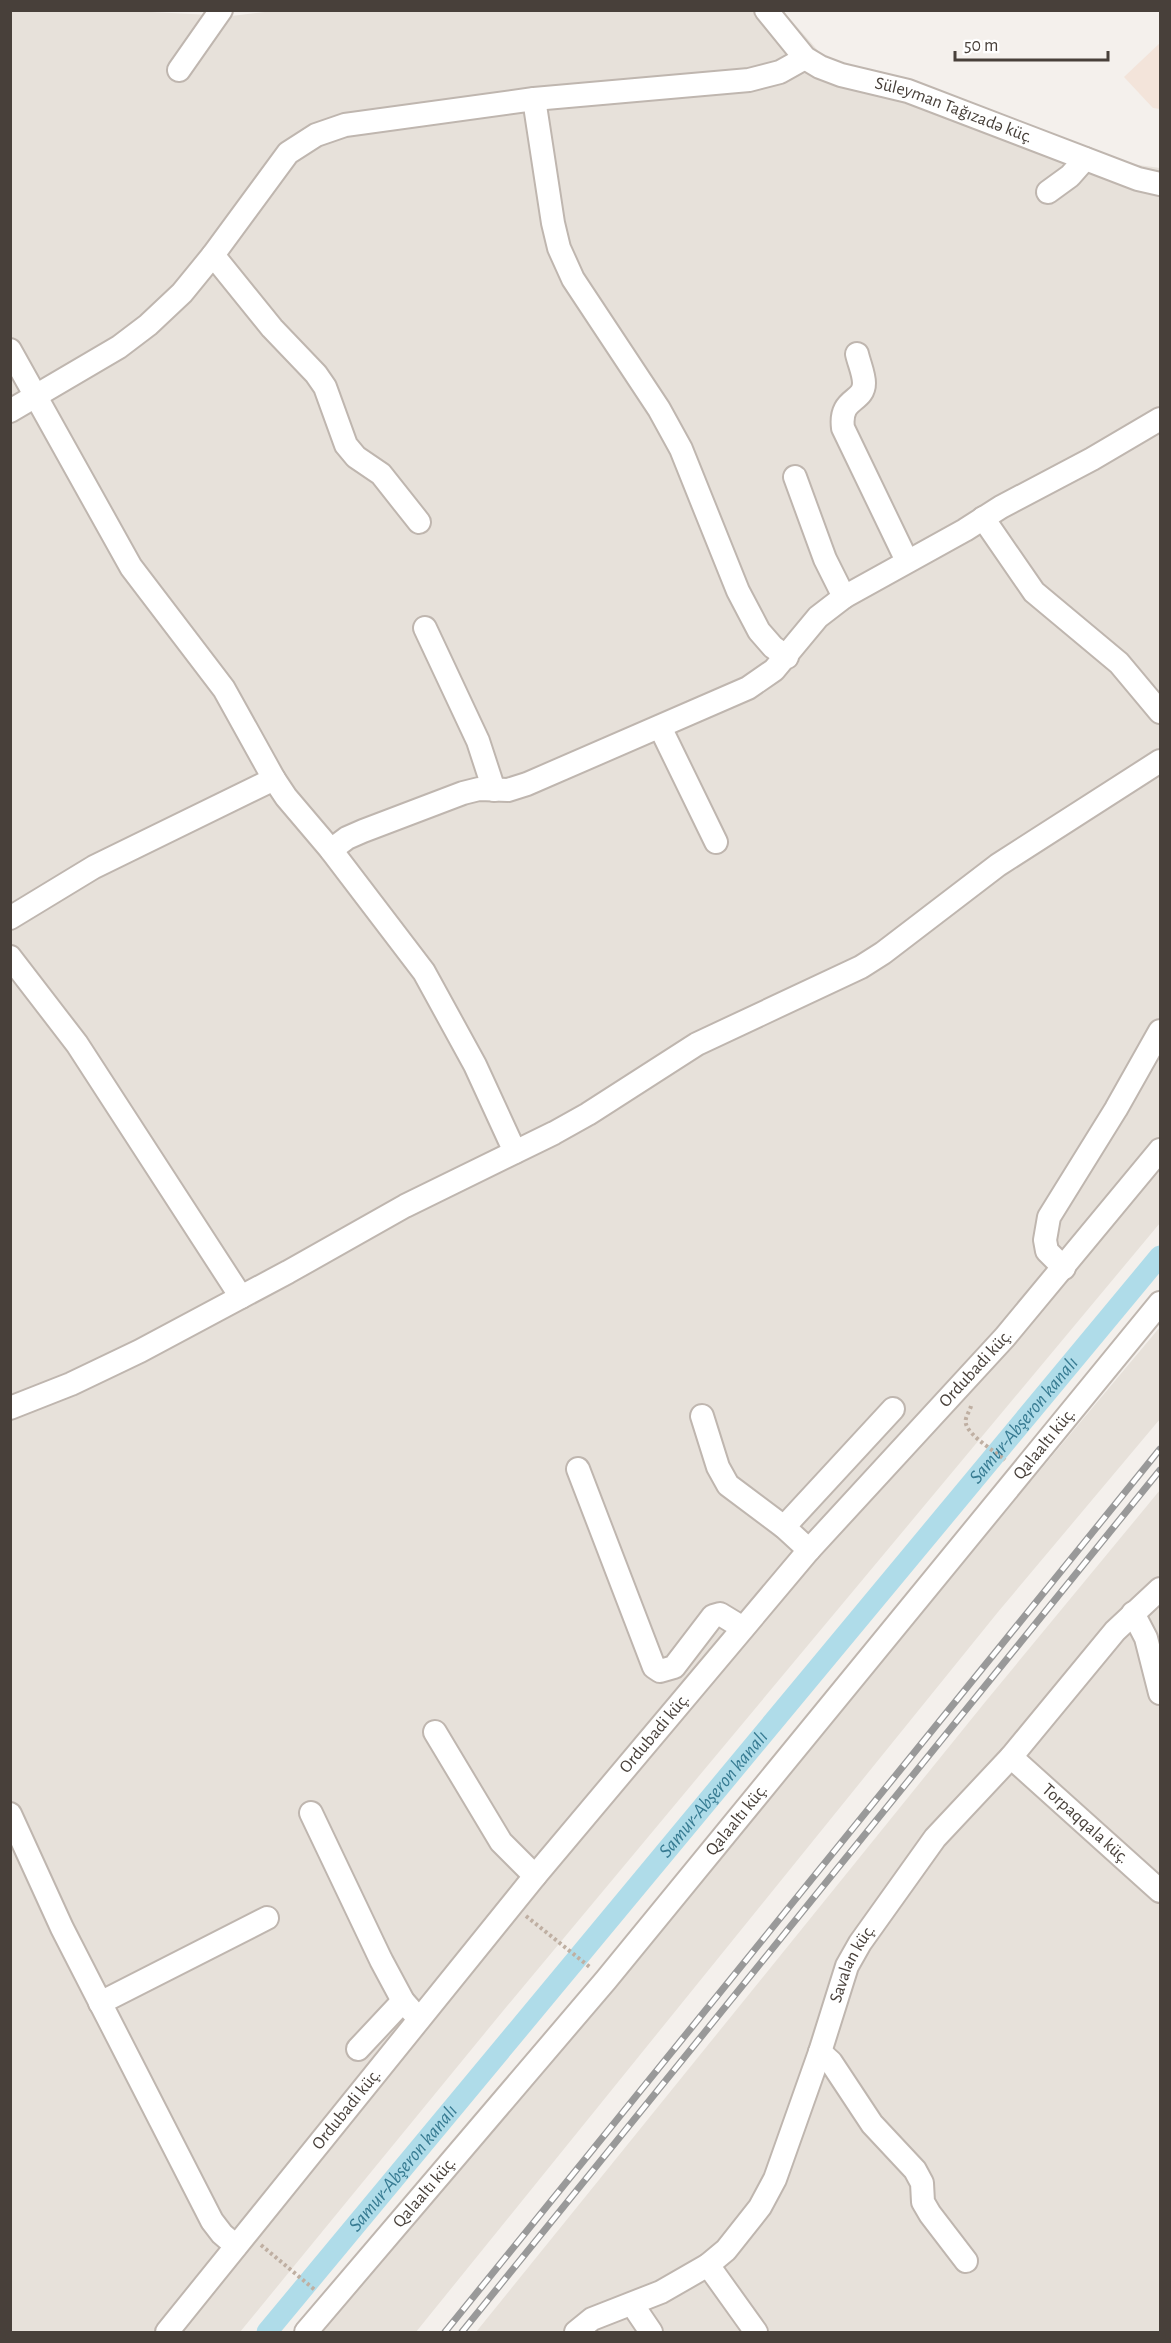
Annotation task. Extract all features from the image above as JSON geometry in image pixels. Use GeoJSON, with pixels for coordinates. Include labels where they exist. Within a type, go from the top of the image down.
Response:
{"type":"FeatureCollection","features":[{"type":"Feature","properties":{"kind":"street"},"geometry":{"type":"LineString","coordinates":[[179,70],[221,10]]}},
{"type":"Feature","properties":{"kind":"street","name":"Süleyman Tağızadə küç."},"geometry":{"type":"LineString","coordinates":[[766,10],[805,58],[820,67],[841,75],[908,91],[1138,179],[1161,184]]}},
{"type":"Feature","properties":{"kind":"street"},"geometry":{"type":"LineString","coordinates":[[10,411],[118,347],[148,325],[182,293],[213,255],[288,153],[315,135],[345,125],[534,99],[749,80],[780,72],[805,58]]}},
{"type":"Feature","properties":{"kind":"street"},"geometry":{"type":"LineString","coordinates":[[534,99],[553,223],[559,248],[573,279],[659,409],[681,449],[738,591],[759,631],[772,647],[787,657]]}},
{"type":"Feature","properties":{"kind":"street"},"geometry":{"type":"LineString","coordinates":[[1048,192],[1070,176],[1085,159]]}},
{"type":"Feature","properties":{"kind":"street"},"geometry":{"type":"LineString","coordinates":[[213,255],[272,328],[321,380],[346,445],[356,457],[381,474],[419,522]]}},
{"type":"Feature","properties":{"kind":"street"},"geometry":{"type":"LineString","coordinates":[[10,350],[131,567],[225,689],[286,797],[331,850],[424,972],[475,1065],[515,1152]]}},
{"type":"Feature","properties":{"kind":"street"},"geometry":{"type":"LineString","coordinates":[[857,354],[864,382],[862,392],[846,406],[842,416],[843,428],[908,561]]}},
{"type":"Feature","properties":{"kind":"street"},"geometry":{"type":"LineString","coordinates":[[331,850],[347,838],[363,831],[463,793],[479,789],[508,790],[528,784],[748,687],[774,670],[818,617],[844,597],[1161,419]]}},
{"type":"Feature","properties":{"kind":"street"},"geometry":{"type":"LineString","coordinates":[[795,477],[825,559],[844,597]]}},
{"type":"Feature","properties":{"kind":"street"},"geometry":{"type":"LineString","coordinates":[[983,518],[1034,592],[1119,663],[1161,712]]}},
{"type":"Feature","properties":{"kind":"street"},"geometry":{"type":"LineString","coordinates":[[424,628],[478,741],[494,790]]}},
{"type":"Feature","properties":{"kind":"street"},"geometry":{"type":"LineString","coordinates":[[660,727],[716,842]]}},
{"type":"Feature","properties":{"kind":"street"},"geometry":{"type":"LineString","coordinates":[[10,1408],[71,1384],[130,1355],[241,1297],[405,1206],[588,1114],[697,1044],[861,967],[884,953],[998,865],[1161,761]]}},
{"type":"Feature","properties":{"kind":"street"},"geometry":{"type":"LineString","coordinates":[[10,918],[94,867],[274,779]]}},
{"type":"Feature","properties":{"kind":"street"},"geometry":{"type":"LineString","coordinates":[[10,957],[77,1044],[241,1297]]}},
{"type":"Feature","properties":{"kind":"street"},"geometry":{"type":"LineString","coordinates":[[1064,1268],[1047,1251],[1045,1240],[1049,1217],[1161,1031]]}},
{"type":"Feature","properties":{"kind":"street","name":"Ordubadi küç."},"geometry":{"type":"LineString","coordinates":[[167,2332],[535,1876],[743,1628],[809,1550],[961,1387],[1064,1268],[1161,1150]]}},
{"type":"Feature","properties":{"kind":"street","name":"Qalaaltı küç."},"geometry":{"type":"LineString","coordinates":[[306,2332],[606,1980],[1161,1303]]}},
{"type":"Feature","properties":{"kind":"street"},"geometry":{"type":"LineString","coordinates":[[784,1527],[893,1409]]}},
{"type":"Feature","properties":{"kind":"street"},"geometry":{"type":"LineString","coordinates":[[702,1416],[718,1467],[728,1485],[747,1502],[784,1527],[809,1550]]}},
{"type":"Feature","properties":{"kind":"street"},"geometry":{"type":"LineString","coordinates":[[578,1469],[654,1667],[660,1671],[674,1666],[713,1616],[720,1614],[743,1628]]}},
{"type":"Feature","properties":{"kind":"street","name":"Savalan küç."},"geometry":{"type":"LineString","coordinates":[[576,2332],[592,2319],[661,2292],[708,2265],[726,2250],[760,2206],[775,2179],[820,2052],[847,1966],[860,1943],[936,1838],[1011,1757],[1115,1631],[1161,1589]]}},
{"type":"Feature","properties":{"kind":"street"},"geometry":{"type":"LineString","coordinates":[[1133,1613],[1146,1638],[1161,1693]]}},
{"type":"Feature","properties":{"kind":"street"},"geometry":{"type":"LineString","coordinates":[[435,1732],[501,1842],[535,1876]]}},
{"type":"Feature","properties":{"kind":"street","name":"Torpaqqala küç."},"geometry":{"type":"LineString","coordinates":[[1011,1757],[1161,1891]]}},
{"type":"Feature","properties":{"kind":"street"},"geometry":{"type":"LineString","coordinates":[[311,1813],[381,1960],[403,2001],[419,2019]]}},
{"type":"Feature","properties":{"kind":"street"},"geometry":{"type":"LineString","coordinates":[[10,1814],[100,2003],[212,2220],[222,2234],[242,2239]]}},
{"type":"Feature","properties":{"kind":"street"},"geometry":{"type":"LineString","coordinates":[[100,2003],[267,1918]]}},
{"type":"Feature","properties":{"kind":"street"},"geometry":{"type":"LineString","coordinates":[[358,2049],[403,2001]]}},
{"type":"Feature","properties":{"kind":"street"},"geometry":{"type":"LineString","coordinates":[[820,2052],[831,2062],[872,2124],[915,2170],[922,2182],[923,2202],[966,2261]]}},
{"type":"Feature","properties":{"kind":"street"},"geometry":{"type":"LineString","coordinates":[[708,2265],[756,2332]]}},
{"type":"Feature","properties":{"kind":"street"},"geometry":{"type":"LineString","coordinates":[[632,2304],[651,2332]]}},
{"type":"Feature","properties":{"kind":"path"},"geometry":{"type":"LineString","coordinates":[[961,1387],[972,1405],[965,1424],[979,1439],[1022,1472]]}},
{"type":"Feature","properties":{"kind":"path"},"geometry":{"type":"LineString","coordinates":[[512,1905],[606,1980]]}},
{"type":"Feature","properties":{"kind":"path"},"geometry":{"type":"LineString","coordinates":[[242,2239],[286,2267],[330,2303]]}},
{"type":"Feature","properties":{"kind":"shaded area"},"geometry":{"type":"Polygon","coordinates":[[[112,10],[231,16],[282,10],[783,11],[821,54],[844,65],[914,80],[1131,164],[1160,168],[1160,1223],[498,2017],[240,2332],[11,2332],[11,11],[112,10]]]}},
{"type":"Feature","properties":{"kind":"shaded area"},"geometry":{"type":"Polygon","coordinates":[[[1160,43],[1160,109],[1153,108],[1124,77],[1160,43]]]}},
{"type":"Feature","properties":{"kind":"shaded area"},"geometry":{"type":"Polygon","coordinates":[[[1160,1327],[1160,1419],[998,1612],[416,2332],[318,2332],[1160,1327]]]}},
{"type":"Feature","properties":{"kind":"shaded area"},"geometry":{"type":"Polygon","coordinates":[[[1160,1490],[1160,2332],[476,2332],[986,1701],[1160,1490]]]}},
{"type":"Feature","properties":{"kind":"waterway","name":"Samur-Abşeron kanalı"},"geometry":{"type":"LineString","coordinates":[[267,2332],[1160,1256]]}},
{"type":"Feature","properties":{"kind":"railway"},"geometry":{"type":"LineString","coordinates":[[445,2332],[1160,1449]]}},
{"type":"Feature","properties":{"kind":"railway"},"geometry":{"type":"LineString","coordinates":[[462,2332],[1160,1470]]}}]}
